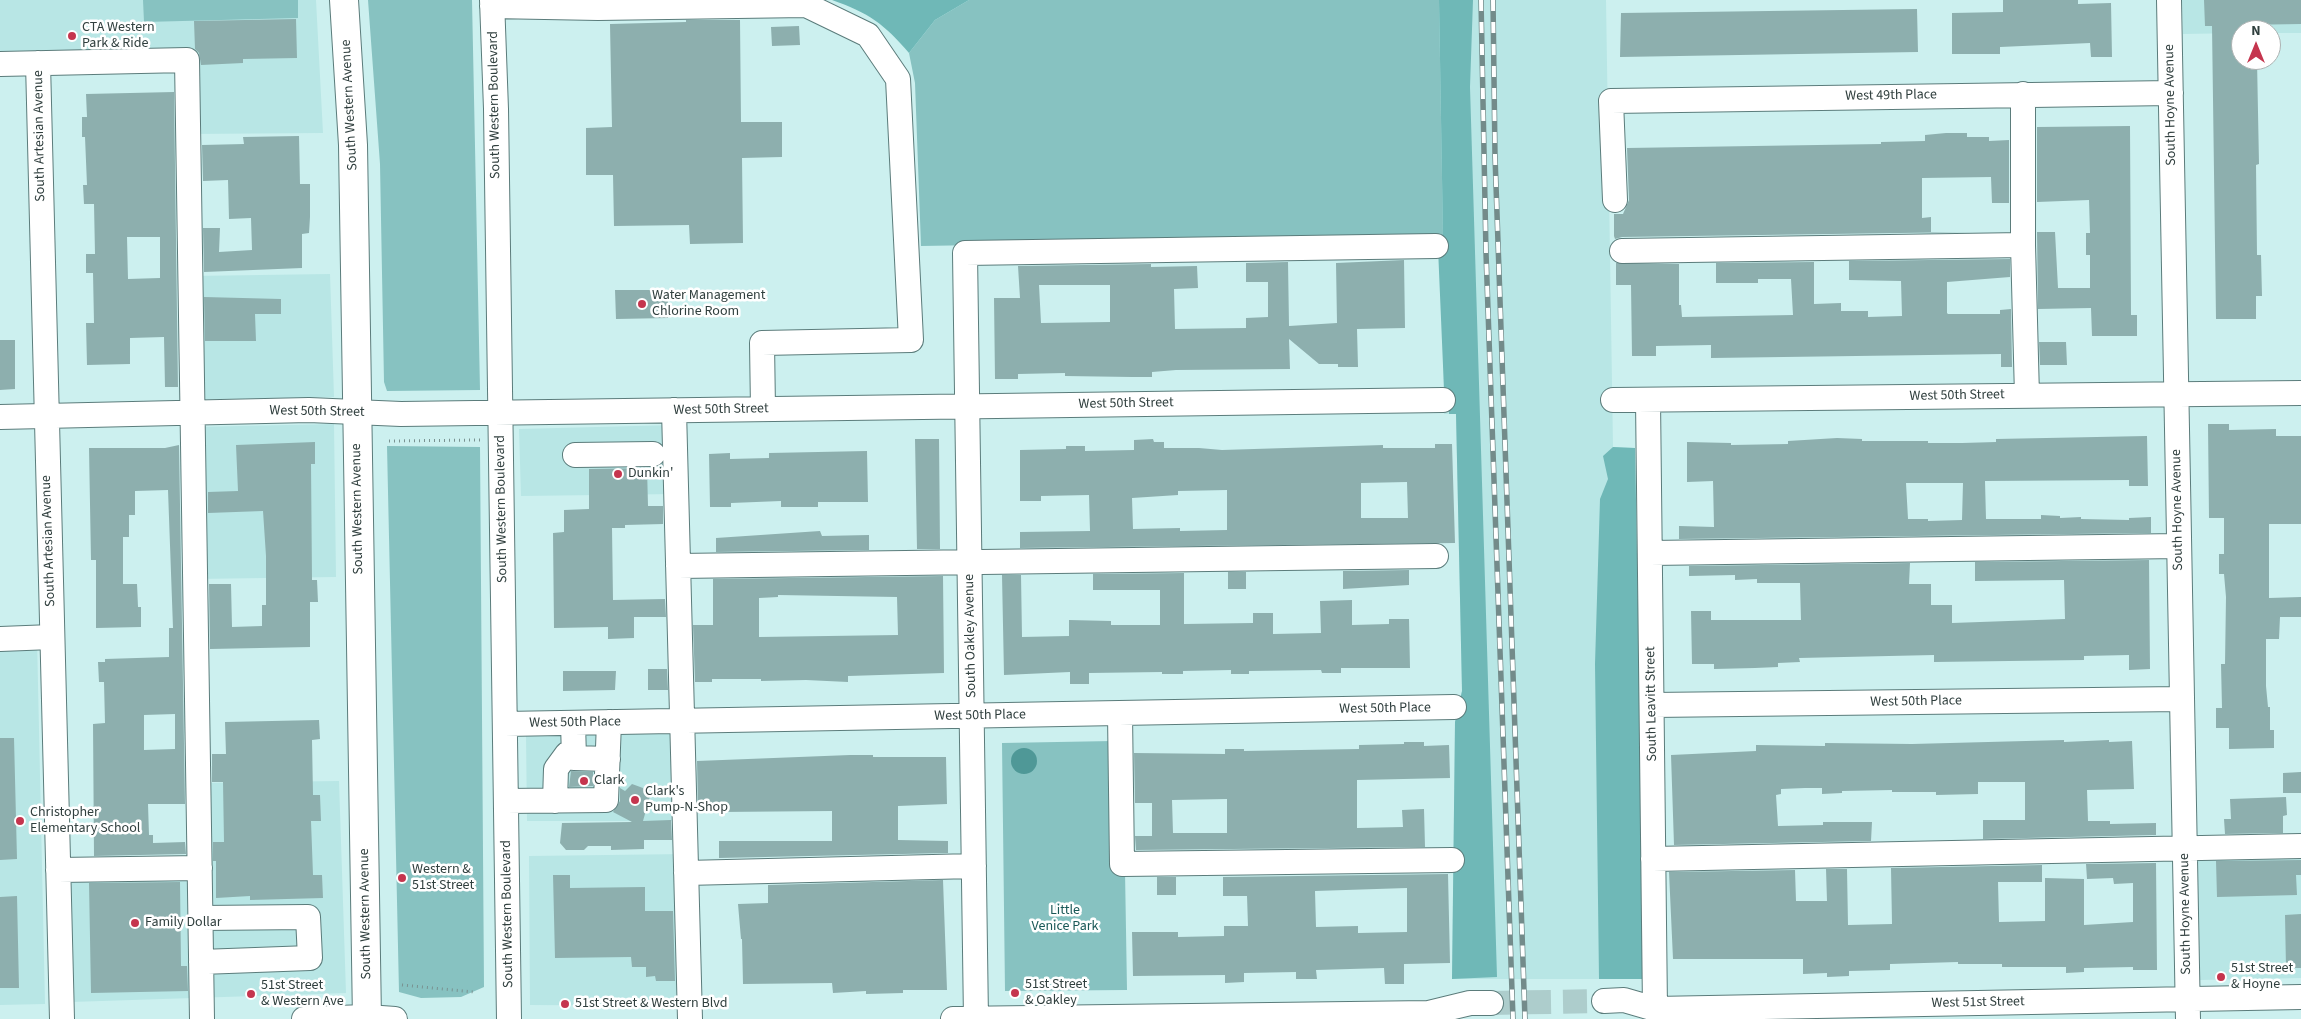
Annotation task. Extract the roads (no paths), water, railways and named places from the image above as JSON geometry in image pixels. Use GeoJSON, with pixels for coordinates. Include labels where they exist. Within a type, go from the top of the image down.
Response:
{"type":"FeatureCollection","features":[{"type":"Feature","properties":{"kind":"main road","name":"South Western Avenue"},"geometry":{"type":"LineString","coordinates":[[344,0],[353,144],[367,1018]]}},
{"type":"Feature","properties":{"kind":"street","name":"South Hoyne Avenue"},"geometry":{"type":"LineString","coordinates":[[2169,0],[2188,1009]]}},
{"type":"Feature","properties":{"kind":"street"},"geometry":{"type":"LineString","coordinates":[[492,3],[598,8],[806,6],[868,35],[898,79],[911,340],[762,343],[763,409]]}},
{"type":"Feature","properties":{"kind":"street","name":"South Western Boulevard"},"geometry":{"type":"LineString","coordinates":[[492,3],[509,1019]]}},
{"type":"Feature","properties":{"kind":"street"},"geometry":{"type":"LineString","coordinates":[[0,64],[187,60],[202,1019]]}},
{"type":"Feature","properties":{"kind":"street","name":"South Artesian Avenue"},"geometry":{"type":"LineString","coordinates":[[38,63],[62,1019]]}},
{"type":"Feature","properties":{"kind":"street","name":"West 49th Place"},"geometry":{"type":"LineString","coordinates":[[1615,200],[1611,101],[2170,93]]}},
{"type":"Feature","properties":{"kind":"street"},"geometry":{"type":"LineString","coordinates":[[2023,94],[2023,245],[2027,396]]}},
{"type":"Feature","properties":{"kind":"street"},"geometry":{"type":"LineString","coordinates":[[1622,251],[2023,245]]}},
{"type":"Feature","properties":{"kind":"street","name":"South Oakley Avenue"},"geometry":{"type":"LineString","coordinates":[[976,1019],[966,253],[1436,246]]}},
{"type":"Feature","properties":{"kind":"street","name":"West 50th Street"},"geometry":{"type":"LineString","coordinates":[[1613,400],[2301,393]]}},
{"type":"Feature","properties":{"kind":"street","name":"West 50th Street"},"geometry":{"type":"LineString","coordinates":[[0,418],[309,410],[401,414],[1443,400]]}},
{"type":"Feature","properties":{"kind":"street","name":"South Leavitt Street"},"geometry":{"type":"LineString","coordinates":[[1648,400],[1655,1009]]}},
{"type":"Feature","properties":{"kind":"street"},"geometry":{"type":"LineString","coordinates":[[674,410],[690,1019]]}},
{"type":"Feature","properties":{"kind":"street"},"geometry":{"type":"LineString","coordinates":[[575,455],[653,454]]}},
{"type":"Feature","properties":{"kind":"street"},"geometry":{"type":"LineString","coordinates":[[1650,553],[2179,546]]}},
{"type":"Feature","properties":{"kind":"street"},"geometry":{"type":"LineString","coordinates":[[678,566],[1436,556]]}},
{"type":"Feature","properties":{"kind":"street"},"geometry":{"type":"LineString","coordinates":[[0,639],[52,637]]}},
{"type":"Feature","properties":{"kind":"street","name":"West 50th Place"},"geometry":{"type":"LineString","coordinates":[[1652,705],[2181,699]]}},
{"type":"Feature","properties":{"kind":"street","name":"West 50th Place"},"geometry":{"type":"LineString","coordinates":[[505,724],[1454,707]]}},
{"type":"Feature","properties":{"kind":"street"},"geometry":{"type":"LineString","coordinates":[[1120,714],[1122,864],[1452,860]]}},
{"type":"Feature","properties":{"kind":"street"},"geometry":{"type":"LineString","coordinates":[[573,722],[574,758]]}},
{"type":"Feature","properties":{"kind":"street"},"geometry":{"type":"LineString","coordinates":[[506,801],[606,800],[609,722]]}},
{"type":"Feature","properties":{"kind":"street"},"geometry":{"type":"LineString","coordinates":[[555,801],[556,769],[567,754],[574,758],[608,759]]}},
{"type":"Feature","properties":{"kind":"street"},"geometry":{"type":"LineString","coordinates":[[1653,859],[2301,846]]}},
{"type":"Feature","properties":{"kind":"street"},"geometry":{"type":"LineString","coordinates":[[686,873],[974,866]]}},
{"type":"Feature","properties":{"kind":"street"},"geometry":{"type":"LineString","coordinates":[[58,870],[200,868]]}},
{"type":"Feature","properties":{"kind":"street"},"geometry":{"type":"LineString","coordinates":[[201,918],[308,916],[310,958],[201,962]]}},
{"type":"Feature","properties":{"kind":"street","name":"West 51st Street"},"geometry":{"type":"LineString","coordinates":[[1604,1001],[1624,1000],[1655,1009],[1729,1013],[2188,1009],[2301,997]]}},
{"type":"Feature","properties":{"kind":"street"},"geometry":{"type":"LineString","coordinates":[[953,1019],[1337,1016],[1429,1013],[1470,1003],[1491,1003]]}},
{"type":"Feature","properties":{"kind":"street","name":"West 51st Street"},"geometry":{"type":"LineString","coordinates":[[1626,1019],[1655,1009]]}},
{"type":"Feature","properties":{"kind":"street"},"geometry":{"type":"LineString","coordinates":[[1429,1013],[1457,1019]]}},
{"type":"Feature","properties":{"kind":"street"},"geometry":{"type":"LineString","coordinates":[[304,1019],[395,1019]]}},
{"type":"Feature","properties":{"kind":"tunnel"},"geometry":{"type":"LineString","coordinates":[[1491,1003],[1604,1001]]}},
{"type":"Feature","properties":{"kind":"railway"},"geometry":{"type":"LineString","coordinates":[[1481,0],[1486,253],[1513,1019]]}},
{"type":"Feature","properties":{"kind":"railway"},"geometry":{"type":"LineString","coordinates":[[1493,0],[1495,156],[1525,1019]]}},
{"type":"Feature","properties":{"kind":"place","name":"CTA Western Park & Ride"},"geometry":{"type":"Point","coordinates":[72,36]}},
{"type":"Feature","properties":{"kind":"place","name":"Water Management Chlorine Room"},"geometry":{"type":"Point","coordinates":[642,304]}},
{"type":"Feature","properties":{"kind":"place","name":"Dunkin'"},"geometry":{"type":"Point","coordinates":[618,474]}},
{"type":"Feature","properties":{"kind":"place","name":"Clark"},"geometry":{"type":"Point","coordinates":[584,781]}},
{"type":"Feature","properties":{"kind":"place","name":"Clark's Pump-N-Shop"},"geometry":{"type":"Point","coordinates":[635,800]}},
{"type":"Feature","properties":{"kind":"place","name":"Christopher Elementary School"},"geometry":{"type":"Point","coordinates":[20,821]}},
{"type":"Feature","properties":{"kind":"place","name":"Western & 51st Street"},"geometry":{"type":"Point","coordinates":[402,878]}},
{"type":"Feature","properties":{"kind":"place","name":"Family Dollar"},"geometry":{"type":"Point","coordinates":[135,923]}},
{"type":"Feature","properties":{"kind":"place","name":"51st Street & Hoyne"},"geometry":{"type":"Point","coordinates":[2221,977]}},
{"type":"Feature","properties":{"kind":"place","name":"51st Street & Oakley"},"geometry":{"type":"Point","coordinates":[1015,993]}},
{"type":"Feature","properties":{"kind":"place","name":"51st Street & Western Ave"},"geometry":{"type":"Point","coordinates":[251,994]}},
{"type":"Feature","properties":{"kind":"place","name":"51st Street & Western Blvd"},"geometry":{"type":"Point","coordinates":[565,1004]}},
{"type":"Feature","properties":{"kind":"park label","name":"Little Venice Park"},"geometry":{"type":"Point","coordinates":[1065,920]}}]}
